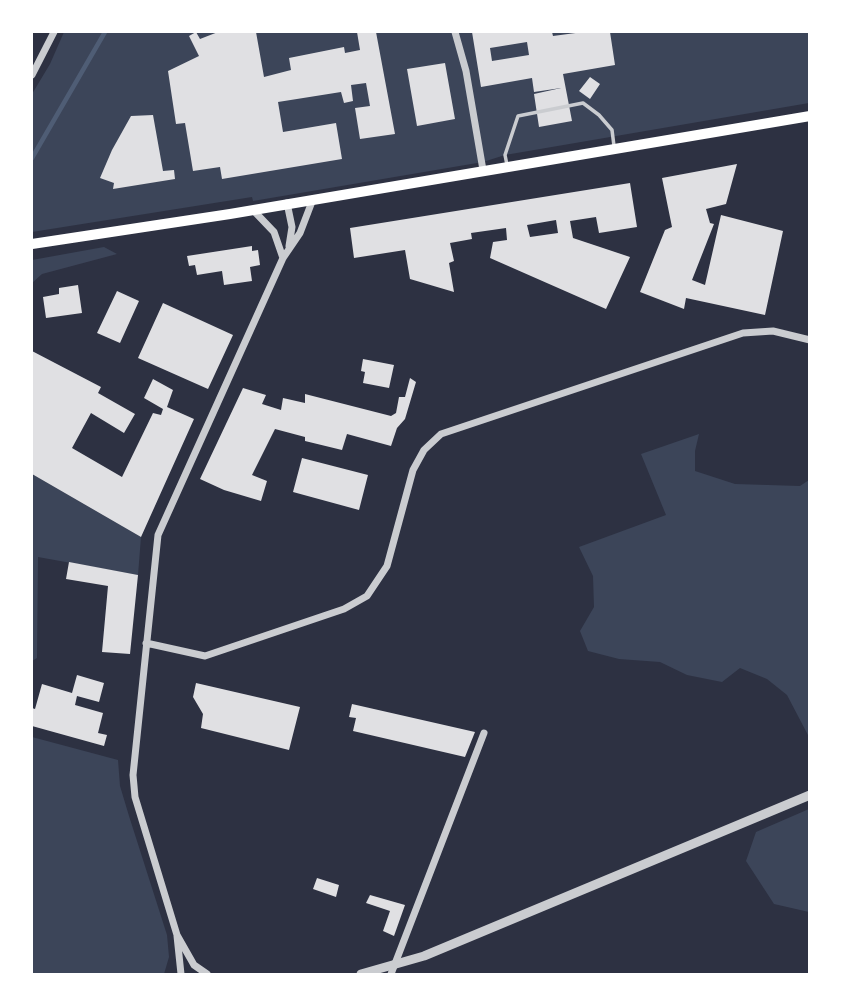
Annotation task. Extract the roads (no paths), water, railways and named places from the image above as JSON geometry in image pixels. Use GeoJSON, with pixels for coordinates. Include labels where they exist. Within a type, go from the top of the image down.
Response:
{"type":"FeatureCollection","features":[{"type":"Feature","properties":{"kind":"main road"},"geometry":{"type":"LineString","coordinates":[[32,244],[810,116]]}},
{"type":"Feature","properties":{"kind":"street"},"geometry":{"type":"LineString","coordinates":[[32,75],[54,32]]}},
{"type":"Feature","properties":{"kind":"street"},"geometry":{"type":"LineString","coordinates":[[455,32],[466,71],[483,170]]}},
{"type":"Feature","properties":{"kind":"street"},"geometry":{"type":"LineString","coordinates":[[196,975],[194,965],[177,935],[135,797],[133,775],[158,535],[283,258],[300,233],[314,198]]}},
{"type":"Feature","properties":{"kind":"street"},"geometry":{"type":"LineString","coordinates":[[287,203],[292,228],[289,250]]}},
{"type":"Feature","properties":{"kind":"street"},"geometry":{"type":"LineString","coordinates":[[252,209],[274,232],[283,258]]}},
{"type":"Feature","properties":{"kind":"street"},"geometry":{"type":"LineString","coordinates":[[146,643],[205,656],[344,610],[367,596],[387,566],[413,470],[424,450],[441,434],[743,333],[773,331],[810,340]]}},
{"type":"Feature","properties":{"kind":"street"},"geometry":{"type":"LineString","coordinates":[[393,970],[484,733]]}},
{"type":"Feature","properties":{"kind":"street"},"geometry":{"type":"LineString","coordinates":[[361,975],[393,970],[810,795]]}},
{"type":"Feature","properties":{"kind":"street"},"geometry":{"type":"LineString","coordinates":[[177,935],[181,975]]}},
{"type":"Feature","properties":{"kind":"street"},"geometry":{"type":"LineString","coordinates":[[173,975],[178,963]]}},
{"type":"Feature","properties":{"kind":"street"},"geometry":{"type":"LineString","coordinates":[[194,965],[207,975]]}},
{"type":"Feature","properties":{"kind":"lane"},"geometry":{"type":"LineString","coordinates":[[507,166],[505,155],[517,116],[583,103],[599,115],[612,130],[615,148]]}},
{"type":"Feature","properties":{"kind":"waterway"},"geometry":{"type":"LineString","coordinates":[[32,158],[105,32]]}}]}
